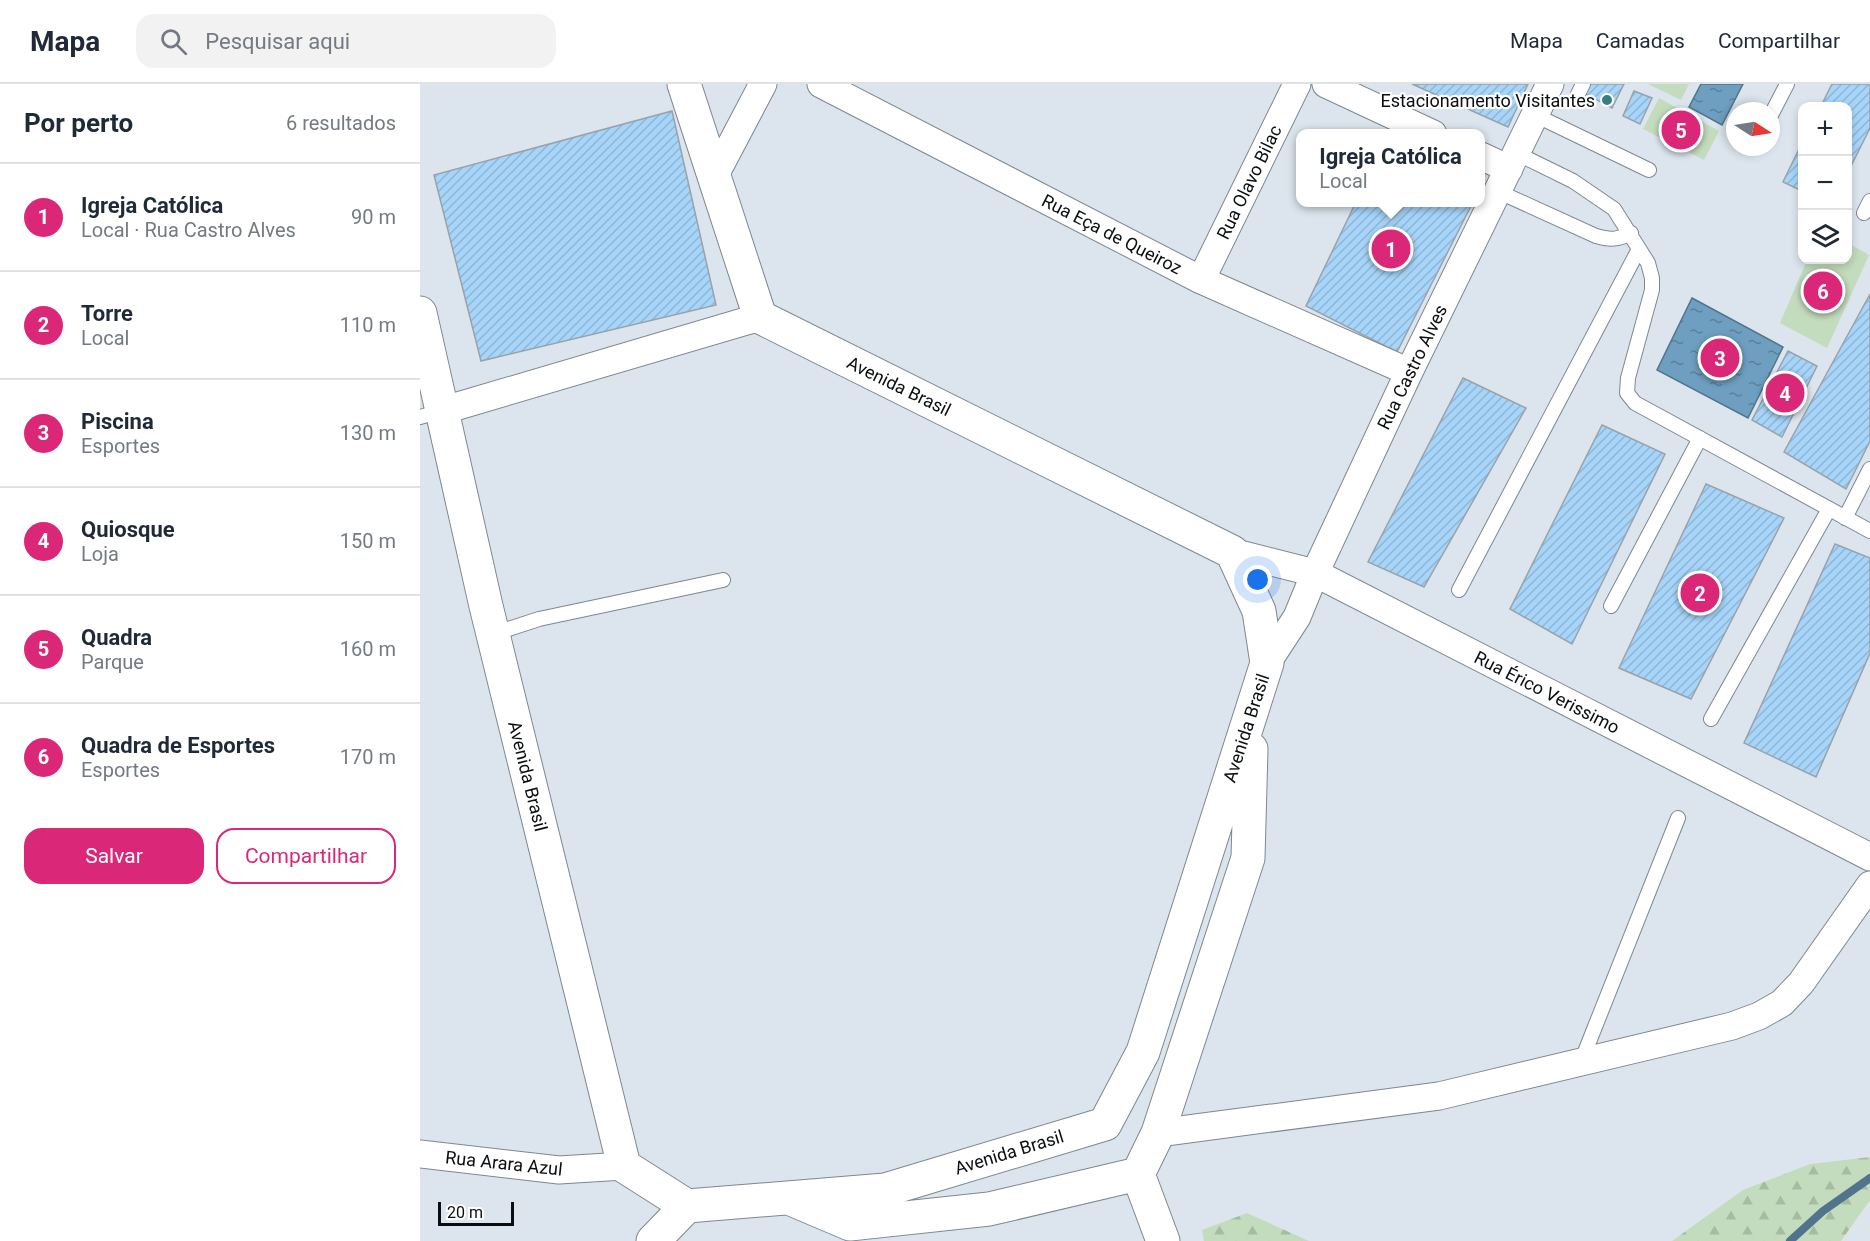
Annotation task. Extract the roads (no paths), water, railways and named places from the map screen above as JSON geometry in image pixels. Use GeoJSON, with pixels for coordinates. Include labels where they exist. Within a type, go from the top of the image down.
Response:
{"type":"FeatureCollection","features":[{"type":"Feature","properties":{"kind":"street"},"geometry":{"type":"LineString","coordinates":[[430,414],[759,317],[684,84]]}},
{"type":"Feature","properties":{"kind":"street"},"geometry":{"type":"LineString","coordinates":[[714,177],[764,84]]}},
{"type":"Feature","properties":{"kind":"street","name":"Rua Eça de Queiroz"},"geometry":{"type":"LineString","coordinates":[[821,84],[1201,280],[1409,372]]}},
{"type":"Feature","properties":{"kind":"street","name":"Rua Olavo Bilac"},"geometry":{"type":"LineString","coordinates":[[1201,280],[1298,84]]}},
{"type":"Feature","properties":{"kind":"street"},"geometry":{"type":"LineString","coordinates":[[1326,84],[1422,129]]}},
{"type":"Feature","properties":{"kind":"street","name":"Rua Castro Alves"},"geometry":{"type":"LineString","coordinates":[[1315,573],[1409,372],[1550,84]]}},
{"type":"Feature","properties":{"kind":"street"},"geometry":{"type":"LineString","coordinates":[[1485,158],[1507,171]]}},
{"type":"Feature","properties":{"kind":"street","name":"Avenida Brasil"},"geometry":{"type":"LineString","coordinates":[[420,313],[430,414],[493,634],[624,1166]]}},
{"type":"Feature","properties":{"kind":"street","name":"Avenida Brasil"},"geometry":{"type":"LineString","coordinates":[[687,1206],[885,1190],[1105,1124],[1143,1052],[1267,663],[1259,611],[1232,552],[759,317]]}},
{"type":"Feature","properties":{"kind":"street"},"geometry":{"type":"LineString","coordinates":[[1232,552],[1315,573],[1297,617],[1267,663]]}},
{"type":"Feature","properties":{"kind":"street","name":"Rua Érico Verissimo"},"geometry":{"type":"LineString","coordinates":[[1315,573],[1870,857]]}},
{"type":"Feature","properties":{"kind":"street"},"geometry":{"type":"LineString","coordinates":[[1163,1241],[1138,1174],[1158,1133],[1248,858],[1252,711]]}},
{"type":"Feature","properties":{"kind":"street"},"geometry":{"type":"LineString","coordinates":[[1158,1133],[1438,1096],[1732,1026],[1760,1016],[1782,1003],[1801,982],[1870,885]]}},
{"type":"Feature","properties":{"kind":"street","name":"Rua Arara Azul"},"geometry":{"type":"LineString","coordinates":[[420,1154],[559,1170],[624,1166]]}},
{"type":"Feature","properties":{"kind":"street"},"geometry":{"type":"LineString","coordinates":[[624,1166],[687,1206],[653,1241]]}},
{"type":"Feature","properties":{"kind":"street"},"geometry":{"type":"LineString","coordinates":[[787,1197],[850,1224],[989,1209],[1138,1174]]}},
{"type":"Feature","properties":{"kind":"lane"},"geometry":{"type":"LineString","coordinates":[[1778,102],[1787,84]]}},
{"type":"Feature","properties":{"kind":"lane"},"geometry":{"type":"LineString","coordinates":[[1535,115],[1649,170]]}},
{"type":"Feature","properties":{"kind":"lane"},"geometry":{"type":"LineString","coordinates":[[1507,171],[1603,238],[1619,239],[1631,233]]}},
{"type":"Feature","properties":{"kind":"lane"},"geometry":{"type":"LineString","coordinates":[[1507,171],[1573,181],[1614,209],[1648,263],[1652,290],[1627,393],[1635,403],[1870,531]]}},
{"type":"Feature","properties":{"kind":"lane"},"geometry":{"type":"LineString","coordinates":[[1459,590],[1639,249]]}},
{"type":"Feature","properties":{"kind":"lane"},"geometry":{"type":"LineString","coordinates":[[1611,606],[1700,438]]}},
{"type":"Feature","properties":{"kind":"lane"},"geometry":{"type":"LineString","coordinates":[[1845,518],[1870,469]]}},
{"type":"Feature","properties":{"kind":"lane"},"geometry":{"type":"LineString","coordinates":[[1711,719],[1829,509]]}},
{"type":"Feature","properties":{"kind":"lane"},"geometry":{"type":"LineString","coordinates":[[493,634],[539,619],[723,580]]}},
{"type":"Feature","properties":{"kind":"lane"},"geometry":{"type":"LineString","coordinates":[[1581,1062],[1678,818]]}},
{"type":"Feature","properties":{"kind":"water"},"geometry":{"type":"Polygon","coordinates":[[[1701,84],[1743,84],[1734,102],[1726,102],[1726,117],[1722,125],[1689,107],[1701,84]]]}},
{"type":"Feature","properties":{"kind":"water"},"geometry":{"type":"Polygon","coordinates":[[[1692,298],[1783,347],[1748,418],[1657,370],[1692,298]]]}},
{"type":"Feature","properties":{"kind":"waterway"},"geometry":{"type":"LineString","coordinates":[[1790,1241],[1823,1211],[1870,1178]]}},
{"type":"Feature","properties":{"kind":"place","name":"Estacionamento Visitantes"},"geometry":{"type":"Point","coordinates":[1607,100]}},
{"type":"Feature","properties":{"kind":"place","name":"Quadra"},"geometry":{"type":"Point","coordinates":[1681,130]}},
{"type":"Feature","properties":{"kind":"place","name":"Igreja Católica"},"geometry":{"type":"Point","coordinates":[1391,249]}},
{"type":"Feature","properties":{"kind":"place","name":"Quadra de Esportes"},"geometry":{"type":"Point","coordinates":[1823,291]}},
{"type":"Feature","properties":{"kind":"place","name":"Piscina"},"geometry":{"type":"Point","coordinates":[1720,358]}},
{"type":"Feature","properties":{"kind":"place","name":"Quiosque"},"geometry":{"type":"Point","coordinates":[1785,393]}},
{"type":"Feature","properties":{"kind":"place","name":"Torre"},"geometry":{"type":"Point","coordinates":[1700,593]}}]}
